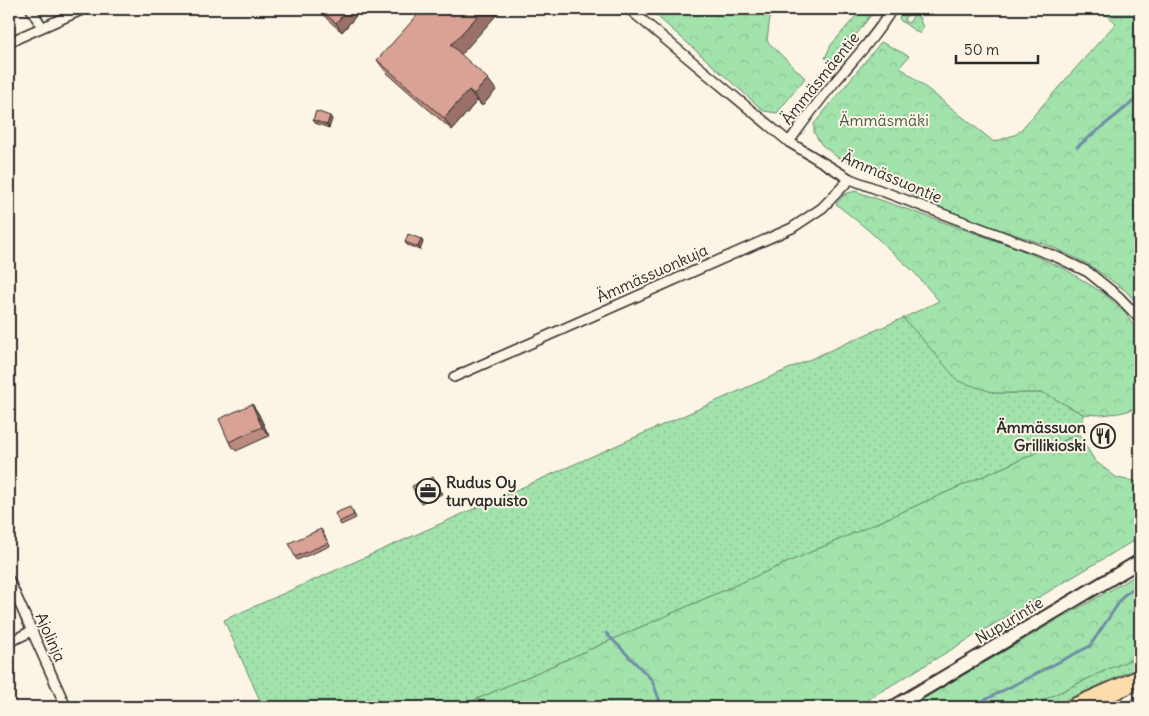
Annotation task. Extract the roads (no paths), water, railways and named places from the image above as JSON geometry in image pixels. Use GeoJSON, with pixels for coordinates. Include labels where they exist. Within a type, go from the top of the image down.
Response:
{"type":"FeatureCollection","features":[{"type":"Feature","properties":{"kind":"highway"},"geometry":{"type":"LineString","coordinates":[[1076,707],[1140,679]]}},
{"type":"Feature","properties":{"kind":"main road","name":"Nupurintie"},"geometry":{"type":"LineString","coordinates":[[894,707],[1140,562]]}},
{"type":"Feature","properties":{"kind":"street"},"geometry":{"type":"LineString","coordinates":[[31,9],[42,27]]}},
{"type":"Feature","properties":{"kind":"street"},"geometry":{"type":"LineString","coordinates":[[9,42],[84,9]]}},
{"type":"Feature","properties":{"kind":"street","name":"Ämmässuontie"},"geometry":{"type":"LineString","coordinates":[[629,9],[789,142],[850,179],[1057,257],[1088,272],[1119,297],[1140,319]]}},
{"type":"Feature","properties":{"kind":"street","name":"Ämmäsmäentie"},"geometry":{"type":"LineString","coordinates":[[789,142],[818,102],[883,24],[892,9]]}},
{"type":"Feature","properties":{"kind":"street","name":"Ämmässuonkuja"},"geometry":{"type":"LineString","coordinates":[[454,377],[792,228],[822,208],[850,179]]}},
{"type":"Feature","properties":{"kind":"street","name":"Ajolinja"},"geometry":{"type":"LineString","coordinates":[[9,580],[66,707]]}},
{"type":"Feature","properties":{"kind":"street"},"geometry":{"type":"LineString","coordinates":[[9,642],[32,631]]}},
{"type":"Feature","properties":{"kind":"waterway"},"geometry":{"type":"LineString","coordinates":[[1077,147],[1140,96]]}},
{"type":"Feature","properties":{"kind":"waterway"},"geometry":{"type":"LineString","coordinates":[[971,707],[1090,646],[1124,595],[1140,585]]}},
{"type":"Feature","properties":{"kind":"waterway"},"geometry":{"type":"LineString","coordinates":[[606,633],[652,680],[662,707]]}},
{"type":"Feature","properties":{"kind":"place","name":"Ämmässuon Grillikioski"},"geometry":{"type":"Point","coordinates":[1103,436]}},
{"type":"Feature","properties":{"kind":"place","name":"Rudus Oy turvapuisto"},"geometry":{"type":"Point","coordinates":[428,491]}},
{"type":"Feature","properties":{"kind":"park label","name":"Ämmäsmäki"},"geometry":{"type":"Point","coordinates":[884,120]}}]}
